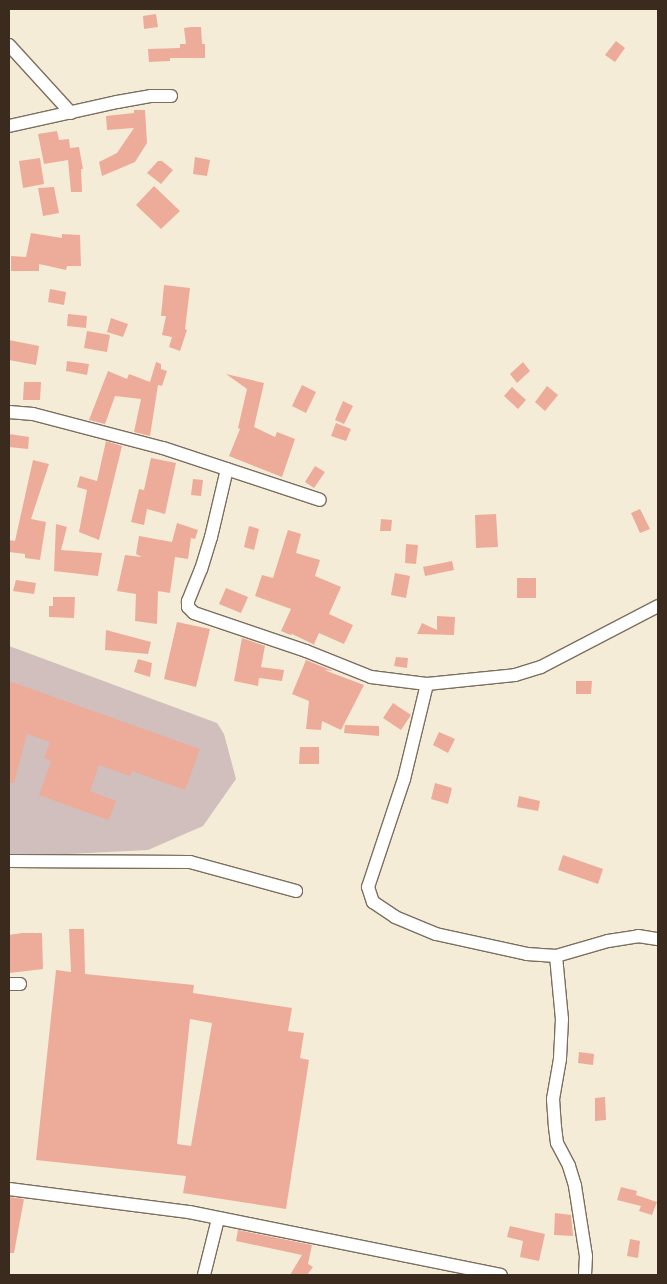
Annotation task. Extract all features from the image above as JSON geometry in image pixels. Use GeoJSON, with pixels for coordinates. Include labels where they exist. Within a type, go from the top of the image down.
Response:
{"type":"FeatureCollection","features":[{"type":"Feature","properties":{"kind":"street"},"geometry":{"type":"LineString","coordinates":[[9,45],[71,113]]}},
{"type":"Feature","properties":{"kind":"street"},"geometry":{"type":"LineString","coordinates":[[9,126],[151,96],[171,96]]}},
{"type":"Feature","properties":{"kind":"street"},"geometry":{"type":"LineString","coordinates":[[9,412],[33,414],[163,448],[320,500]]}},
{"type":"Feature","properties":{"kind":"street"},"geometry":{"type":"LineString","coordinates":[[227,469],[211,537],[188,601],[188,607],[194,614],[306,651],[371,677],[428,684],[516,675],[541,667],[658,606]]}},
{"type":"Feature","properties":{"kind":"street"},"geometry":{"type":"LineString","coordinates":[[428,684],[404,779],[368,887],[373,902],[395,917],[436,934],[527,954],[556,956],[618,939],[638,936],[658,939]]}},
{"type":"Feature","properties":{"kind":"street"},"geometry":{"type":"LineString","coordinates":[[9,861],[190,862],[296,891]]}},
{"type":"Feature","properties":{"kind":"street"},"geometry":{"type":"LineString","coordinates":[[556,956],[562,1018],[560,1060],[553,1099],[554,1118],[557,1143],[569,1166],[575,1186],[586,1256],[586,1275]]}},
{"type":"Feature","properties":{"kind":"street"},"geometry":{"type":"LineString","coordinates":[[9,1189],[189,1212],[501,1275]]}},
{"type":"Feature","properties":{"kind":"street"},"geometry":{"type":"LineString","coordinates":[[204,1275],[218,1219]]}},
{"type":"Feature","properties":{"kind":"shaded area"},"geometry":{"type":"Polygon","coordinates":[[[9,646],[217,723],[224,734],[236,779],[203,826],[148,850],[9,857],[9,646]]]}},
{"type":"Feature","properties":{"kind":"building"},"geometry":{"type":"Polygon","coordinates":[[[156,14],[158,27],[144,29],[143,16],[156,14]]]}},
{"type":"Feature","properties":{"kind":"building"},"geometry":{"type":"Polygon","coordinates":[[[201,27],[202,44],[205,44],[205,58],[170,58],[170,61],[149,62],[148,49],[180,48],[180,44],[186,44],[184,28],[201,27]]]}},
{"type":"Feature","properties":{"kind":"building"},"geometry":{"type":"Polygon","coordinates":[[[616,41],[625,48],[615,62],[605,55],[616,41]]]}},
{"type":"Feature","properties":{"kind":"building"},"geometry":{"type":"Polygon","coordinates":[[[134,110],[145,110],[147,143],[135,162],[102,176],[99,162],[117,153],[134,128],[107,130],[106,116],[134,113],[134,110]]]}},
{"type":"Feature","properties":{"kind":"building"},"geometry":{"type":"Polygon","coordinates":[[[57,131],[59,140],[69,139],[70,148],[79,147],[83,169],[81,169],[82,192],[71,192],[68,160],[44,164],[38,134],[57,131]]]}},
{"type":"Feature","properties":{"kind":"building"},"geometry":{"type":"Polygon","coordinates":[[[195,157],[210,160],[207,176],[193,174],[195,157]]]}},
{"type":"Feature","properties":{"kind":"building"},"geometry":{"type":"Polygon","coordinates":[[[40,158],[44,184],[23,188],[19,161],[40,158]]]}},
{"type":"Feature","properties":{"kind":"building"},"geometry":{"type":"Polygon","coordinates":[[[158,161],[162,161],[173,170],[161,184],[147,173],[158,161]]]}},
{"type":"Feature","properties":{"kind":"building"},"geometry":{"type":"Polygon","coordinates":[[[154,186],[180,211],[161,229],[136,205],[154,186]]]}},
{"type":"Feature","properties":{"kind":"building"},"geometry":{"type":"Polygon","coordinates":[[[54,187],[59,213],[43,216],[38,188],[54,187]]]}},
{"type":"Feature","properties":{"kind":"building"},"geometry":{"type":"Polygon","coordinates":[[[31,233],[62,238],[62,234],[80,235],[81,266],[67,266],[66,270],[39,264],[39,271],[11,271],[11,256],[26,257],[31,233]]]}},
{"type":"Feature","properties":{"kind":"building"},"geometry":{"type":"Polygon","coordinates":[[[164,285],[190,288],[185,329],[187,330],[180,351],[169,347],[172,337],[162,335],[166,316],[161,316],[164,285]]]}},
{"type":"Feature","properties":{"kind":"building"},"geometry":{"type":"Polygon","coordinates":[[[50,289],[66,292],[64,305],[48,302],[50,289]]]}},
{"type":"Feature","properties":{"kind":"building"},"geometry":{"type":"Polygon","coordinates":[[[68,314],[87,316],[86,328],[67,326],[68,314]]]}},
{"type":"Feature","properties":{"kind":"building"},"geometry":{"type":"Polygon","coordinates":[[[111,318],[128,324],[123,337],[107,332],[111,318]]]}},
{"type":"Feature","properties":{"kind":"building"},"geometry":{"type":"Polygon","coordinates":[[[87,331],[110,335],[107,352],[84,348],[87,331]]]}},
{"type":"Feature","properties":{"kind":"building"},"geometry":{"type":"Polygon","coordinates":[[[9,340],[39,346],[36,365],[9,360],[9,340]]]}},
{"type":"Feature","properties":{"kind":"building"},"geometry":{"type":"Polygon","coordinates":[[[67,361],[89,364],[87,375],[66,371],[67,361]]]}},
{"type":"Feature","properties":{"kind":"building"},"geometry":{"type":"Polygon","coordinates":[[[156,362],[161,364],[161,369],[167,371],[162,386],[158,385],[150,436],[134,432],[141,399],[115,396],[105,424],[89,420],[108,371],[127,379],[129,374],[150,382],[156,362]]]}},
{"type":"Feature","properties":{"kind":"building"},"geometry":{"type":"Polygon","coordinates":[[[523,362],[530,371],[517,383],[510,374],[523,362]]]}},
{"type":"Feature","properties":{"kind":"building"},"geometry":{"type":"Polygon","coordinates":[[[226,374],[264,383],[254,427],[275,437],[277,432],[295,439],[282,477],[229,456],[240,429],[238,428],[247,389],[226,374]]]}},
{"type":"Feature","properties":{"kind":"building"},"geometry":{"type":"Polygon","coordinates":[[[24,382],[41,382],[40,400],[23,400],[24,382]]]}},
{"type":"Feature","properties":{"kind":"building"},"geometry":{"type":"Polygon","coordinates":[[[302,385],[316,392],[306,413],[292,406],[302,385]]]}},
{"type":"Feature","properties":{"kind":"building"},"geometry":{"type":"Polygon","coordinates":[[[547,386],[558,395],[545,411],[535,402],[547,386]]]}},
{"type":"Feature","properties":{"kind":"building"},"geometry":{"type":"Polygon","coordinates":[[[512,387],[526,400],[518,409],[504,396],[512,387]]]}},
{"type":"Feature","properties":{"kind":"building"},"geometry":{"type":"Polygon","coordinates":[[[343,401],[353,406],[344,424],[335,420],[343,401]]]}},
{"type":"Feature","properties":{"kind":"building"},"geometry":{"type":"Polygon","coordinates":[[[336,423],[351,429],[346,441],[331,436],[336,423]]]}},
{"type":"Feature","properties":{"kind":"building"},"geometry":{"type":"Polygon","coordinates":[[[9,434],[29,437],[28,449],[9,447],[9,434]]]}},
{"type":"Feature","properties":{"kind":"building"},"geometry":{"type":"Polygon","coordinates":[[[106,441],[122,446],[99,540],[79,532],[87,490],[77,487],[80,476],[97,481],[106,441]]]}},
{"type":"Feature","properties":{"kind":"building"},"geometry":{"type":"Polygon","coordinates":[[[151,458],[176,463],[165,514],[147,509],[144,525],[131,522],[139,489],[144,490],[151,458]]]}},
{"type":"Feature","properties":{"kind":"building"},"geometry":{"type":"Polygon","coordinates":[[[33,460],[49,464],[31,519],[46,522],[40,560],[25,558],[25,554],[9,552],[9,540],[15,541],[33,460]]]}},
{"type":"Feature","properties":{"kind":"building"},"geometry":{"type":"Polygon","coordinates":[[[315,466],[325,472],[314,488],[305,482],[315,466]]]}},
{"type":"Feature","properties":{"kind":"building"},"geometry":{"type":"Polygon","coordinates":[[[193,479],[203,480],[201,496],[191,495],[193,479]]]}},
{"type":"Feature","properties":{"kind":"building"},"geometry":{"type":"Polygon","coordinates":[[[640,509],[650,529],[640,533],[631,513],[640,509]]]}},
{"type":"Feature","properties":{"kind":"building"},"geometry":{"type":"Polygon","coordinates":[[[496,514],[498,547],[476,548],[475,515],[496,514]]]}},
{"type":"Feature","properties":{"kind":"building"},"geometry":{"type":"Polygon","coordinates":[[[381,519],[392,520],[391,531],[380,531],[381,519]]]}},
{"type":"Feature","properties":{"kind":"building"},"geometry":{"type":"Polygon","coordinates":[[[177,523],[198,530],[195,539],[191,538],[188,559],[175,557],[170,593],[158,591],[157,624],[135,621],[136,594],[117,591],[125,555],[142,557],[136,554],[139,536],[172,542],[177,523]]]}},
{"type":"Feature","properties":{"kind":"building"},"geometry":{"type":"Polygon","coordinates":[[[56,524],[67,527],[61,550],[102,553],[98,576],[54,571],[56,524]]]}},
{"type":"Feature","properties":{"kind":"building"},"geometry":{"type":"Polygon","coordinates":[[[249,526],[259,529],[254,550],[244,547],[249,526]]]}},
{"type":"Feature","properties":{"kind":"building"},"geometry":{"type":"Polygon","coordinates":[[[288,530],[301,534],[296,553],[320,560],[315,576],[341,587],[329,614],[353,625],[344,644],[319,633],[314,644],[317,646],[281,631],[291,609],[255,596],[262,575],[273,578],[288,530]]]}},
{"type":"Feature","properties":{"kind":"building"},"geometry":{"type":"Polygon","coordinates":[[[406,544],[418,545],[416,564],[405,563],[406,544]]]}},
{"type":"Feature","properties":{"kind":"building"},"geometry":{"type":"Polygon","coordinates":[[[452,561],[454,570],[425,576],[423,567],[452,561]]]}},
{"type":"Feature","properties":{"kind":"building"},"geometry":{"type":"Polygon","coordinates":[[[395,573],[410,576],[406,598],[391,595],[395,573]]]}},
{"type":"Feature","properties":{"kind":"building"},"geometry":{"type":"Polygon","coordinates":[[[517,578],[536,578],[536,598],[517,598],[517,578]]]}},
{"type":"Feature","properties":{"kind":"building"},"geometry":{"type":"Polygon","coordinates":[[[16,580],[36,583],[34,594],[13,591],[16,580]]]}},
{"type":"Feature","properties":{"kind":"building"},"geometry":{"type":"Polygon","coordinates":[[[226,588],[248,597],[241,613],[219,604],[226,588]]]}},
{"type":"Feature","properties":{"kind":"building"},"geometry":{"type":"Polygon","coordinates":[[[53,597],[75,597],[74,618],[49,617],[49,606],[53,606],[53,597]]]}},
{"type":"Feature","properties":{"kind":"building"},"geometry":{"type":"Polygon","coordinates":[[[437,616],[455,617],[454,635],[417,634],[422,623],[437,630],[437,616]]]}},
{"type":"Feature","properties":{"kind":"building"},"geometry":{"type":"Polygon","coordinates":[[[177,622],[210,629],[196,687],[164,679],[177,622]]]}},
{"type":"Feature","properties":{"kind":"building"},"geometry":{"type":"Polygon","coordinates":[[[106,630],[151,642],[148,654],[105,650],[106,630]]]}},
{"type":"Feature","properties":{"kind":"building"},"geometry":{"type":"Polygon","coordinates":[[[242,638],[265,646],[261,667],[284,670],[282,681],[259,678],[258,686],[234,681],[242,638]]]}},
{"type":"Feature","properties":{"kind":"building"},"geometry":{"type":"Polygon","coordinates":[[[396,657],[408,658],[407,668],[394,666],[396,657]]]}},
{"type":"Feature","properties":{"kind":"building"},"geometry":{"type":"Polygon","coordinates":[[[138,659],[152,663],[150,677],[134,672],[138,659]]]}},
{"type":"Feature","properties":{"kind":"building"},"geometry":{"type":"Polygon","coordinates":[[[306,660],[333,671],[324,670],[364,685],[341,730],[322,721],[321,730],[306,729],[309,701],[292,694],[306,660]]]}},
{"type":"Feature","properties":{"kind":"building"},"geometry":{"type":"Polygon","coordinates":[[[9,681],[200,749],[185,790],[132,771],[130,776],[99,765],[90,791],[116,801],[109,820],[94,815],[39,795],[51,761],[44,758],[50,742],[27,734],[14,783],[9,783],[9,681]]]}},
{"type":"Feature","properties":{"kind":"building"},"geometry":{"type":"Polygon","coordinates":[[[576,681],[592,681],[591,694],[576,694],[576,681]]]}},
{"type":"Feature","properties":{"kind":"building"},"geometry":{"type":"Polygon","coordinates":[[[393,703],[411,715],[401,730],[383,718],[393,703]]]}},
{"type":"Feature","properties":{"kind":"building"},"geometry":{"type":"Polygon","coordinates":[[[345,725],[379,726],[379,736],[344,733],[345,725]]]}},
{"type":"Feature","properties":{"kind":"building"},"geometry":{"type":"Polygon","coordinates":[[[439,732],[455,739],[448,753],[433,745],[439,732]]]}},
{"type":"Feature","properties":{"kind":"building"},"geometry":{"type":"Polygon","coordinates":[[[300,747],[319,747],[319,764],[299,764],[300,747]]]}},
{"type":"Feature","properties":{"kind":"building"},"geometry":{"type":"Polygon","coordinates":[[[435,783],[452,788],[448,804],[431,799],[435,783]]]}},
{"type":"Feature","properties":{"kind":"building"},"geometry":{"type":"Polygon","coordinates":[[[519,796],[540,801],[538,811],[517,807],[519,796]]]}},
{"type":"Feature","properties":{"kind":"building"},"geometry":{"type":"Polygon","coordinates":[[[563,855],[603,869],[598,884],[558,870],[563,855]]]}},
{"type":"Feature","properties":{"kind":"building"},"geometry":{"type":"Polygon","coordinates":[[[69,929],[84,929],[85,974],[194,985],[193,993],[292,1008],[288,1031],[304,1033],[300,1058],[309,1060],[286,1209],[183,1193],[186,1176],[36,1160],[56,970],[71,972],[69,929]],[[190,1019],[177,1144],[191,1146],[212,1023],[190,1019]]]}},
{"type":"Feature","properties":{"kind":"building"},"geometry":{"type":"Polygon","coordinates":[[[42,933],[43,969],[9,973],[9,935],[42,933]]]}},
{"type":"Feature","properties":{"kind":"building"},"geometry":{"type":"Polygon","coordinates":[[[579,1052],[594,1054],[593,1065],[578,1063],[579,1052]]]}},
{"type":"Feature","properties":{"kind":"building"},"geometry":{"type":"Polygon","coordinates":[[[605,1097],[606,1120],[595,1121],[595,1098],[605,1097]]]}},
{"type":"Feature","properties":{"kind":"building"},"geometry":{"type":"Polygon","coordinates":[[[621,1187],[637,1191],[636,1195],[657,1202],[652,1215],[639,1211],[641,1206],[617,1200],[621,1187]]]}},
{"type":"Feature","properties":{"kind":"building"},"geometry":{"type":"Polygon","coordinates":[[[9,1197],[24,1199],[14,1253],[9,1253],[9,1197]]]}},
{"type":"Feature","properties":{"kind":"building"},"geometry":{"type":"Polygon","coordinates":[[[555,1213],[571,1215],[573,1236],[554,1235],[555,1213]]]}},
{"type":"Feature","properties":{"kind":"building"},"geometry":{"type":"Polygon","coordinates":[[[510,1226],[545,1234],[539,1261],[520,1257],[523,1241],[507,1237],[510,1226]]]}},
{"type":"Feature","properties":{"kind":"building"},"geometry":{"type":"Polygon","coordinates":[[[238,1230],[312,1245],[308,1264],[313,1267],[307,1275],[290,1275],[302,1255],[236,1241],[238,1230]]]}},
{"type":"Feature","properties":{"kind":"building"},"geometry":{"type":"Polygon","coordinates":[[[630,1239],[640,1241],[638,1258],[627,1256],[630,1239]]]}}]}
